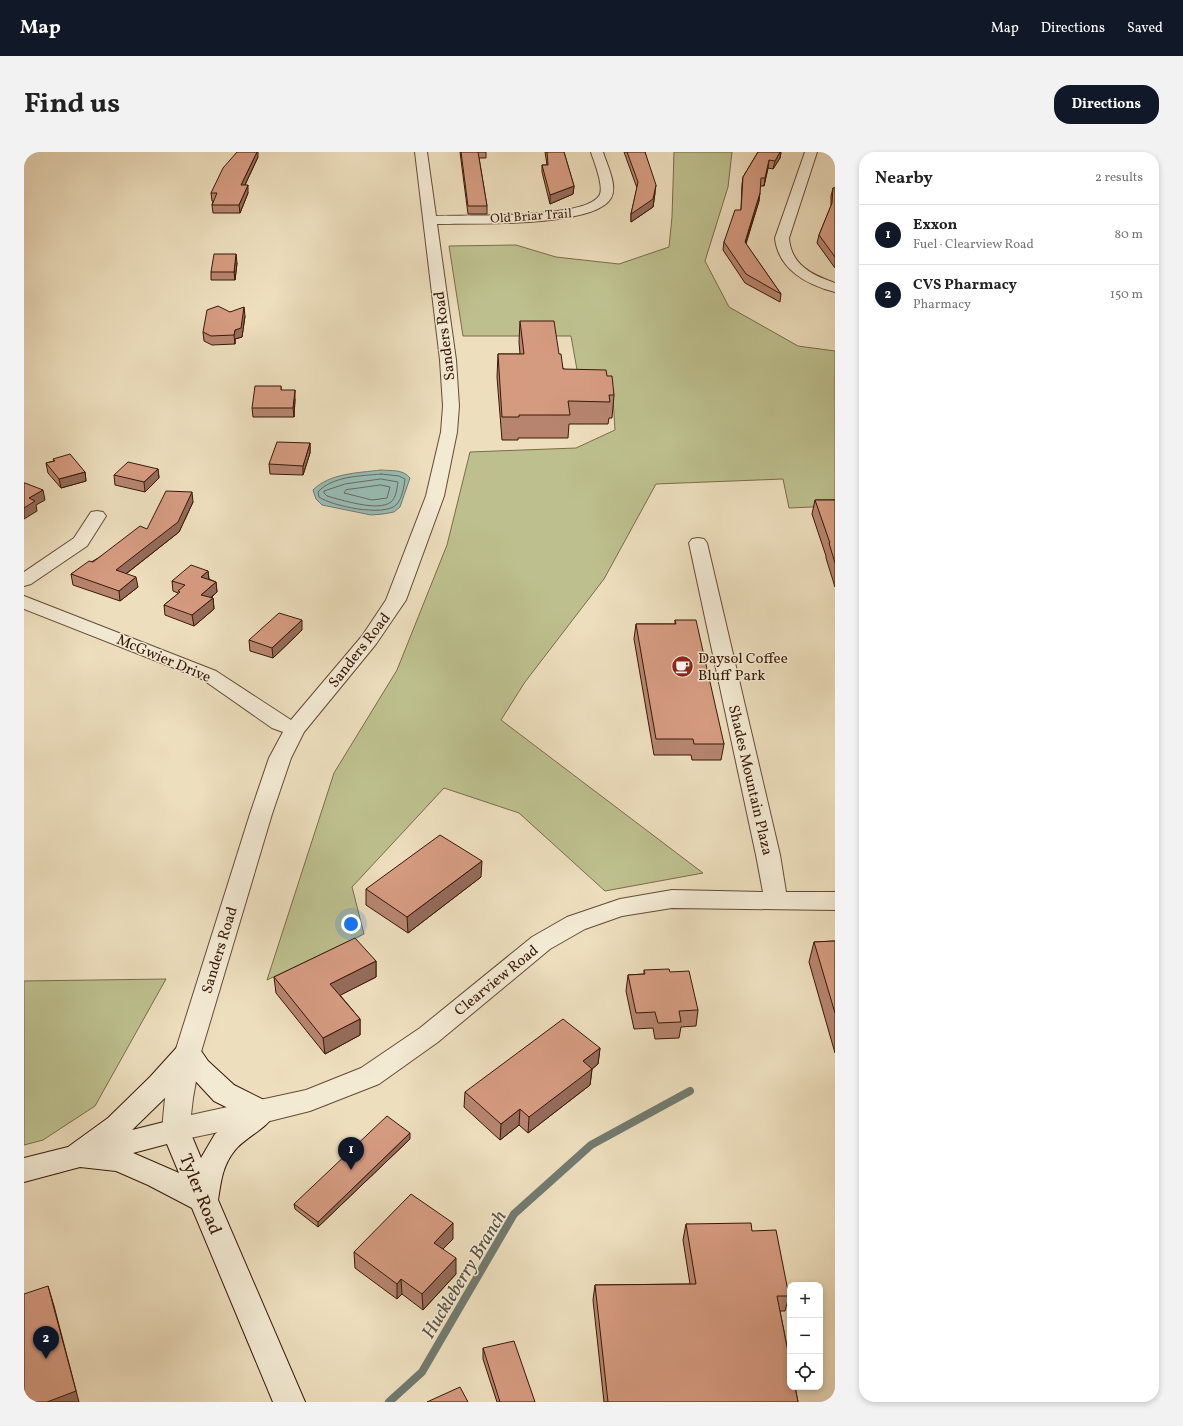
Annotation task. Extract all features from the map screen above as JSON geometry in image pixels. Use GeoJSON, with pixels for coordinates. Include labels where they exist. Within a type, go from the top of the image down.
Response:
{"type":"FeatureCollection","features":[{"type":"Feature","properties":{"kind":"street","name":"Sanders Road"},"geometry":{"type":"LineString","coordinates":[[176,1130],[179,1098],[188,1052],[263,807],[280,758],[295,729],[369,640],[396,600],[435,496],[449,432],[451,406],[448,360],[421,152]]}},
{"type":"Feature","properties":{"kind":"street","name":"Old Briar Trail"},"geometry":{"type":"LineString","coordinates":[[430,220],[550,217],[578,212],[596,205],[605,198],[608,189],[597,152]]}},
{"type":"Feature","properties":{"kind":"street"},"geometry":{"type":"LineString","coordinates":[[811,152],[782,238],[782,249],[790,263],[800,271],[810,278],[835,288]]}},
{"type":"Feature","properties":{"kind":"street"},"geometry":{"type":"LineString","coordinates":[[24,580],[81,542],[97,516]]}},
{"type":"Feature","properties":{"kind":"street","name":"Shades Mountain Plaza"},"geometry":{"type":"LineString","coordinates":[[698,543],[768,855],[776,900]]}},
{"type":"Feature","properties":{"kind":"street","name":"McGwier Drive"},"geometry":{"type":"LineString","coordinates":[[24,602],[209,675],[279,723],[295,729]]}},
{"type":"Feature","properties":{"kind":"street","name":"Clearview Road"},"geometry":{"type":"LineString","coordinates":[[176,1130],[262,1112],[310,1100],[370,1076],[429,1035],[541,943],[576,923],[620,908],[672,899],[835,901]]}},
{"type":"Feature","properties":{"kind":"street"},"geometry":{"type":"LineString","coordinates":[[188,1052],[199,1069],[224,1093],[262,1112],[225,1142],[208,1171],[204,1200],[158,1176],[118,1160],[78,1155],[118,1126],[160,1085],[188,1052]]}},
{"type":"Feature","properties":{"kind":"street"},"geometry":{"type":"LineString","coordinates":[[24,1170],[176,1130]]}},
{"type":"Feature","properties":{"kind":"street","name":"Tyler Road"},"geometry":{"type":"LineString","coordinates":[[176,1130],[289,1402]]}},
{"type":"Feature","properties":{"kind":"green space"},"geometry":{"type":"Polygon","coordinates":[[[674,152],[732,152],[728,187],[705,261],[729,307],[798,346],[835,351],[835,506],[789,508],[783,479],[656,484],[604,579],[525,682],[501,720],[703,873],[605,891],[519,813],[444,788],[352,887],[364,934],[267,980],[334,773],[397,670],[447,545],[470,452],[576,448],[615,430],[612,382],[579,381],[571,336],[463,336],[449,246],[516,245],[556,257],[619,264],[669,247],[672,217],[674,152]]]}},
{"type":"Feature","properties":{"kind":"green space"},"geometry":{"type":"Polygon","coordinates":[[[166,979],[95,1106],[43,1140],[24,1145],[24,981],[166,979]]]}},
{"type":"Feature","properties":{"kind":"water"},"geometry":{"type":"Polygon","coordinates":[[[381,470],[404,473],[410,478],[400,507],[394,512],[371,515],[322,505],[316,499],[313,490],[328,480],[354,473],[381,470]]]}},
{"type":"Feature","properties":{"kind":"building"},"geometry":{"type":"Polygon","coordinates":[[[237,152],[257,152],[241,185],[248,185],[239,205],[212,205],[217,193],[211,193],[223,168],[237,152]]]}},
{"type":"Feature","properties":{"kind":"building"},"geometry":{"type":"Polygon","coordinates":[[[461,152],[478,152],[487,206],[468,206],[461,152]]]}},
{"type":"Feature","properties":{"kind":"building"},"geometry":{"type":"Polygon","coordinates":[[[547,152],[564,152],[574,186],[550,195],[542,165],[548,165],[547,152]]]}},
{"type":"Feature","properties":{"kind":"building"},"geometry":{"type":"Polygon","coordinates":[[[627,152],[645,152],[656,185],[653,199],[631,214],[638,182],[627,152]]]}},
{"type":"Feature","properties":{"kind":"building"},"geometry":{"type":"Polygon","coordinates":[[[758,152],[780,152],[775,161],[769,160],[765,178],[761,178],[760,193],[745,242],[781,294],[746,274],[724,242],[735,210],[741,210],[743,177],[758,152]]]}},
{"type":"Feature","properties":{"kind":"building"},"geometry":{"type":"Polygon","coordinates":[[[833,188],[835,188],[835,257],[819,235],[832,203],[833,188]]]}},
{"type":"Feature","properties":{"kind":"building"},"geometry":{"type":"Polygon","coordinates":[[[214,254],[236,254],[234,272],[211,272],[214,254]]]}},
{"type":"Feature","properties":{"kind":"building"},"geometry":{"type":"Polygon","coordinates":[[[218,306],[230,312],[244,307],[241,328],[235,330],[234,335],[211,336],[203,332],[207,310],[218,306]]]}},
{"type":"Feature","properties":{"kind":"building"},"geometry":{"type":"Polygon","coordinates":[[[520,321],[554,321],[563,369],[606,370],[607,376],[612,376],[614,395],[609,395],[610,402],[568,401],[570,415],[519,415],[519,417],[502,417],[498,354],[524,354],[520,321]]]}},
{"type":"Feature","properties":{"kind":"building"},"geometry":{"type":"Polygon","coordinates":[[[255,386],[281,386],[281,390],[295,390],[293,408],[252,408],[255,386]]]}},
{"type":"Feature","properties":{"kind":"building"},"geometry":{"type":"Polygon","coordinates":[[[277,442],[310,443],[303,466],[269,464],[277,442]]]}},
{"type":"Feature","properties":{"kind":"building"},"geometry":{"type":"Polygon","coordinates":[[[70,454],[85,472],[59,479],[46,463],[55,461],[53,459],[70,454]]]}},
{"type":"Feature","properties":{"kind":"building"},"geometry":{"type":"Polygon","coordinates":[[[128,462],[158,469],[144,482],[114,475],[128,462]]]}},
{"type":"Feature","properties":{"kind":"building"},"geometry":{"type":"Polygon","coordinates":[[[24,483],[43,490],[29,498],[35,501],[24,508],[24,483]]]}},
{"type":"Feature","properties":{"kind":"building"},"geometry":{"type":"Polygon","coordinates":[[[166,491],[192,492],[178,522],[116,570],[136,577],[119,591],[71,574],[89,561],[93,562],[140,526],[147,529],[166,491]]]}},
{"type":"Feature","properties":{"kind":"building"},"geometry":{"type":"Polygon","coordinates":[[[815,500],[835,500],[835,563],[830,543],[815,500]]]}},
{"type":"Feature","properties":{"kind":"building"},"geometry":{"type":"Polygon","coordinates":[[[191,565],[208,571],[201,577],[216,582],[201,595],[213,598],[192,615],[164,605],[180,592],[178,591],[185,585],[172,581],[191,565]]]}},
{"type":"Feature","properties":{"kind":"building"},"geometry":{"type":"Polygon","coordinates":[[[279,613],[302,620],[272,648],[249,640],[279,613]]]}},
{"type":"Feature","properties":{"kind":"building"},"geometry":{"type":"Polygon","coordinates":[[[675,620],[696,620],[724,744],[694,744],[693,739],[656,739],[636,624],[676,624],[675,620]]]}},
{"type":"Feature","properties":{"kind":"building"},"geometry":{"type":"Polygon","coordinates":[[[440,835],[482,861],[407,917],[366,889],[440,835]]]}},
{"type":"Feature","properties":{"kind":"building"},"geometry":{"type":"Polygon","coordinates":[[[355,938],[376,961],[330,984],[360,1019],[323,1038],[274,977],[355,938]]]}},
{"type":"Feature","properties":{"kind":"building"},"geometry":{"type":"Polygon","coordinates":[[[835,941],[835,1013],[814,942],[835,941]]]}},
{"type":"Feature","properties":{"kind":"building"},"geometry":{"type":"Polygon","coordinates":[[[669,969],[670,972],[689,971],[698,1010],[679,1011],[681,1022],[658,1023],[655,1012],[636,1013],[628,975],[645,974],[644,970],[669,969]]]}},
{"type":"Feature","properties":{"kind":"building"},"geometry":{"type":"Polygon","coordinates":[[[563,1019],[600,1048],[583,1061],[592,1069],[529,1117],[520,1109],[501,1124],[465,1092],[563,1019]]]}},
{"type":"Feature","properties":{"kind":"building"},"geometry":{"type":"Polygon","coordinates":[[[387,1116],[410,1133],[318,1222],[294,1204],[387,1116]]]}},
{"type":"Feature","properties":{"kind":"building"},"geometry":{"type":"Polygon","coordinates":[[[411,1194],[453,1223],[434,1243],[456,1258],[422,1294],[401,1279],[397,1284],[354,1252],[411,1194]]]}},
{"type":"Feature","properties":{"kind":"building"},"geometry":{"type":"Polygon","coordinates":[[[751,1223],[752,1231],[776,1230],[787,1286],[787,1296],[777,1296],[787,1347],[787,1390],[796,1390],[798,1402],[608,1402],[595,1285],[696,1284],[686,1224],[751,1223]]]}},
{"type":"Feature","properties":{"kind":"building"},"geometry":{"type":"Polygon","coordinates":[[[48,1286],[76,1391],[47,1402],[24,1402],[24,1294],[48,1286]]]}},
{"type":"Feature","properties":{"kind":"building"},"geometry":{"type":"Polygon","coordinates":[[[514,1341],[535,1402],[500,1402],[483,1348],[514,1341]]]}},
{"type":"Feature","properties":{"kind":"building"},"geometry":{"type":"Polygon","coordinates":[[[460,1387],[468,1402],[427,1402],[460,1387]]]}},
{"type":"Feature","properties":{"kind":"waterway","name":"Huckleberry Branch"},"geometry":{"type":"LineString","coordinates":[[389,1402],[422,1372],[514,1214],[591,1145],[690,1091]]}},
{"type":"Feature","properties":{"kind":"place","name":"Daysol Coffee Bluff Park"},"geometry":{"type":"Point","coordinates":[683,667]}},
{"type":"Feature","properties":{"kind":"place","name":"Exxon"},"geometry":{"type":"Point","coordinates":[351,1170]}},
{"type":"Feature","properties":{"kind":"place","name":"CVS Pharmacy"},"geometry":{"type":"Point","coordinates":[46,1359]}}]}
